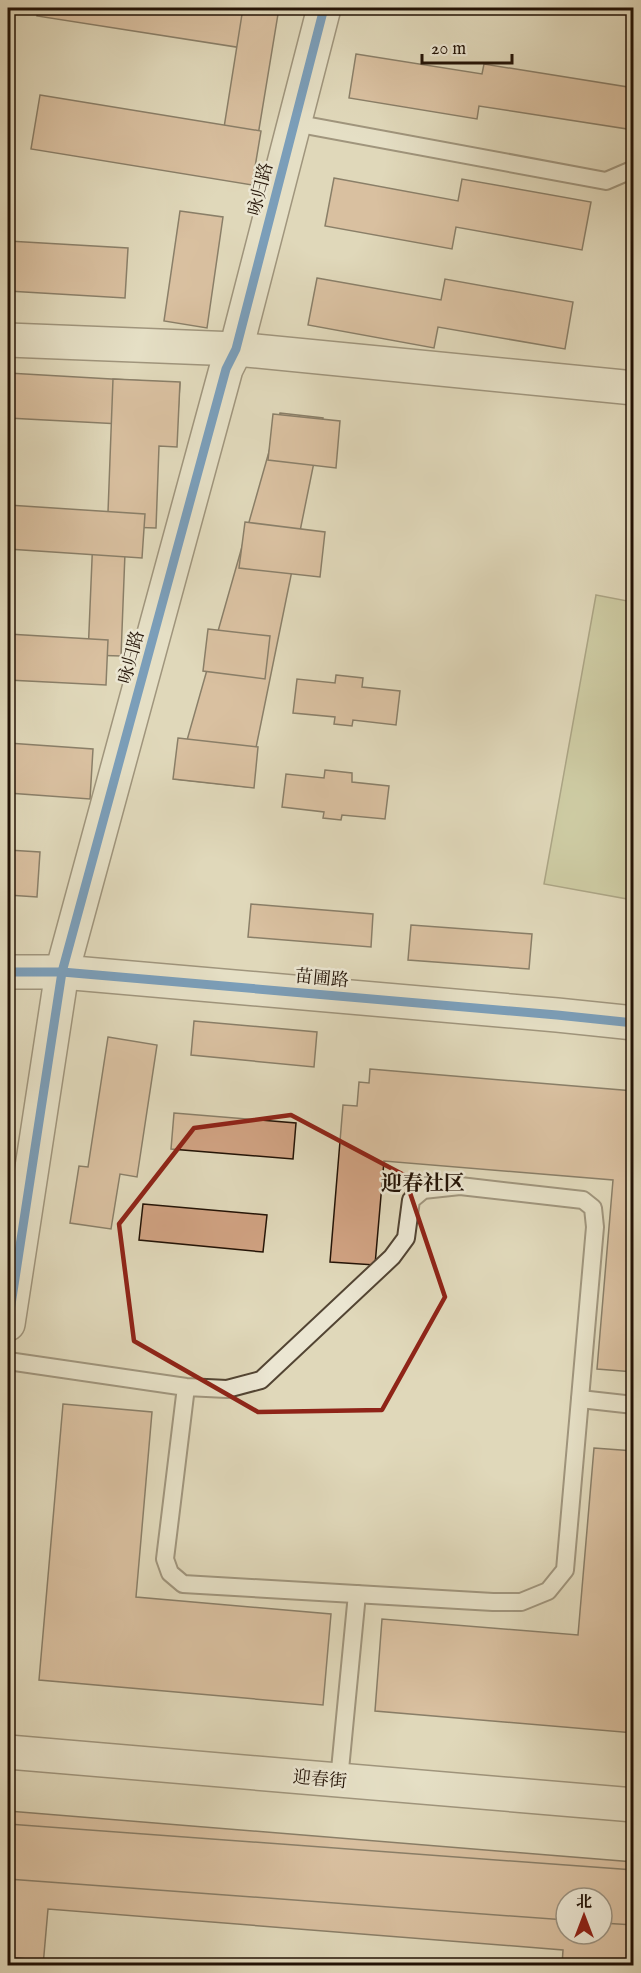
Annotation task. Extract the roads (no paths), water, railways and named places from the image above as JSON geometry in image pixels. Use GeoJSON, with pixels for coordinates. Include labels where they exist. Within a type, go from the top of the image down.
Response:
{"type":"FeatureCollection","features":[{"type":"Feature","properties":{"kind":"street","name":"咏归路"},"geometry":{"type":"LineString","coordinates":[[8,1324],[62,972],[226,369],[236,349],[324,8]]}},
{"type":"Feature","properties":{"kind":"street"},"geometry":{"type":"LineString","coordinates":[[8,340],[236,349],[633,388]]}},
{"type":"Feature","properties":{"kind":"street","name":"苗圃路"},"geometry":{"type":"LineString","coordinates":[[8,972],[62,972],[522,1011],[633,1023]]}},
{"type":"Feature","properties":{"kind":"street","name":"迎春街"},"geometry":{"type":"LineString","coordinates":[[8,1752],[633,1805]]}},
{"type":"Feature","properties":{"kind":"lane"},"geometry":{"type":"LineString","coordinates":[[294,123],[606,181],[633,169]]}},
{"type":"Feature","properties":{"kind":"lane"},"geometry":{"type":"LineString","coordinates":[[8,1361],[186,1388],[227,1389],[261,1380],[392,1257],[406,1238],[411,1200],[423,1190],[459,1186],[583,1200],[593,1208],[595,1227],[565,1570],[548,1591],[521,1602],[183,1584],[170,1573],[165,1558],[186,1388]]}},
{"type":"Feature","properties":{"kind":"lane"},"geometry":{"type":"LineString","coordinates":[[580,1399],[633,1405]]}},
{"type":"Feature","properties":{"kind":"lane"},"geometry":{"type":"LineString","coordinates":[[339,1780],[357,1594]]}},
{"type":"Feature","properties":{"kind":"district","name":"迎春社区"},"geometry":{"type":"Point","coordinates":[423,1183]}}]}
